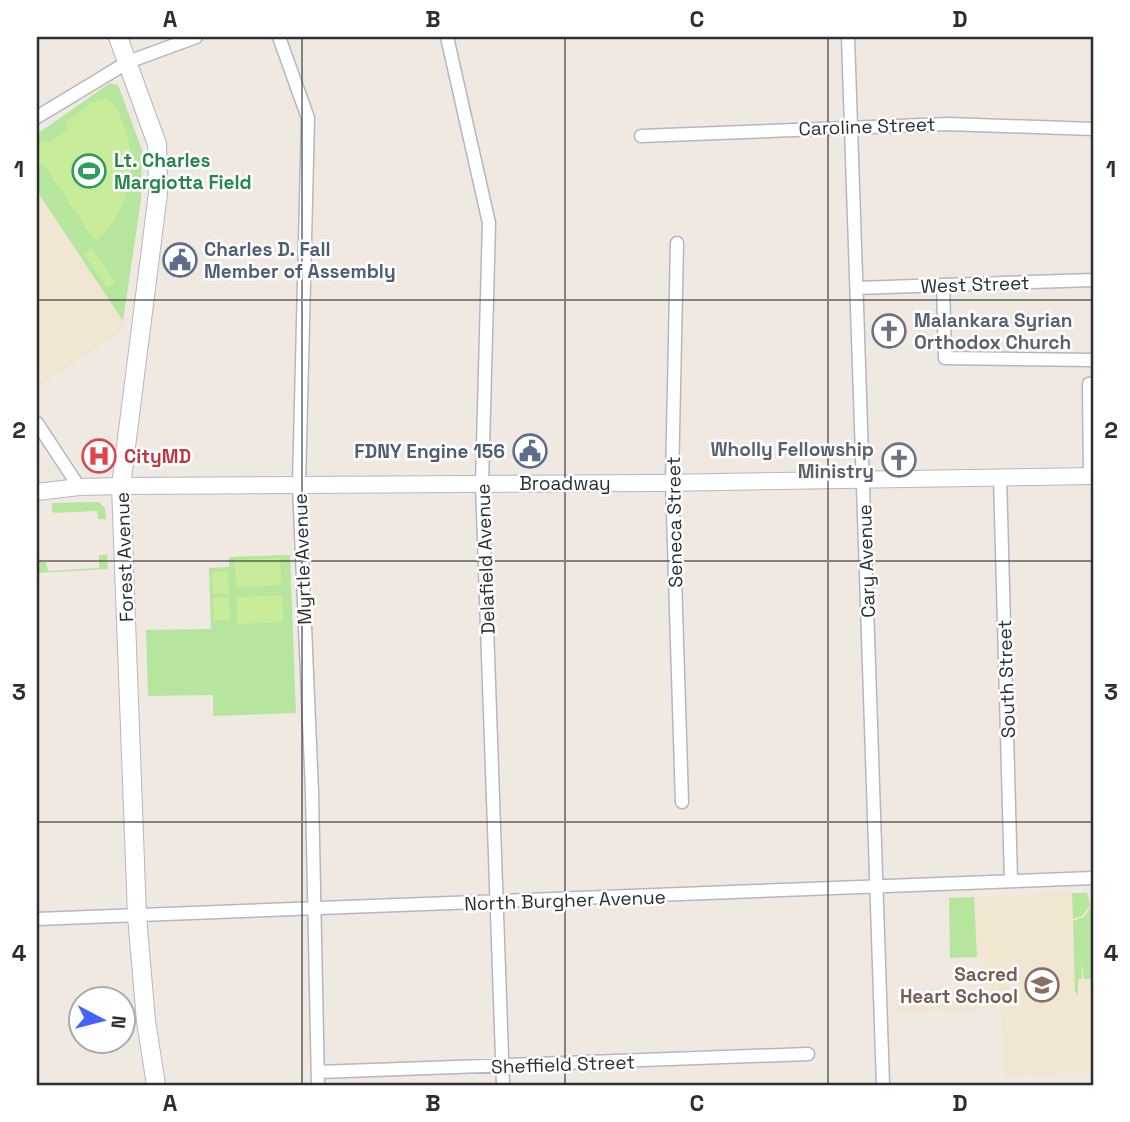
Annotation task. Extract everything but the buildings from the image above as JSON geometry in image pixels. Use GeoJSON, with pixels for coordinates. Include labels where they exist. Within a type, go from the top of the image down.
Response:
{"type":"FeatureCollection","features":[{"type":"Feature","properties":{"kind":"main road","name":"Forest Avenue"},"geometry":{"type":"LineString","coordinates":[[118,37],[158,144],[159,167],[121,486],[137,916],[146,1021],[156,1085]]}},
{"type":"Feature","properties":{"kind":"street"},"geometry":{"type":"LineString","coordinates":[[37,115],[128,62],[196,37]]}},
{"type":"Feature","properties":{"kind":"street","name":"Myrtle Avenue"},"geometry":{"type":"LineString","coordinates":[[279,37],[308,118],[299,485],[313,792],[318,1079]]}},
{"type":"Feature","properties":{"kind":"street","name":"Delafield Avenue"},"geometry":{"type":"LineString","coordinates":[[447,37],[489,223],[482,484],[503,1085]]}},
{"type":"Feature","properties":{"kind":"street","name":"Cary Avenue"},"geometry":{"type":"LineString","coordinates":[[848,37],[883,1085]]}},
{"type":"Feature","properties":{"kind":"street","name":"Caroline Street"},"geometry":{"type":"LineString","coordinates":[[641,136],[948,124],[1093,129]]}},
{"type":"Feature","properties":{"kind":"street","name":"Seneca Street"},"geometry":{"type":"LineString","coordinates":[[677,243],[672,482],[682,802]]}},
{"type":"Feature","properties":{"kind":"street","name":"West Street"},"geometry":{"type":"LineString","coordinates":[[857,288],[1093,281]]}},
{"type":"Feature","properties":{"kind":"street"},"geometry":{"type":"LineString","coordinates":[[943,285],[945,358],[1091,360]]}},
{"type":"Feature","properties":{"kind":"street"},"geometry":{"type":"LineString","coordinates":[[1091,384],[1092,477]]}},
{"type":"Feature","properties":{"kind":"street"},"geometry":{"type":"LineString","coordinates":[[37,423],[79,487]]}},
{"type":"Feature","properties":{"kind":"street","name":"South Street"},"geometry":{"type":"LineString","coordinates":[[1000,477],[1011,881]]}},
{"type":"Feature","properties":{"kind":"street","name":"Broadway"},"geometry":{"type":"LineString","coordinates":[[37,492],[121,486],[1092,477]]}},
{"type":"Feature","properties":{"kind":"street","name":"North Burgher Avenue"},"geometry":{"type":"LineString","coordinates":[[37,919],[1093,878]]}},
{"type":"Feature","properties":{"kind":"street","name":"Sheffield Street"},"geometry":{"type":"LineString","coordinates":[[318,1079],[503,1066],[808,1054]]}},
{"type":"Feature","properties":{"kind":"shaded area"},"geometry":{"type":"Polygon","coordinates":[[[37,191],[123,321],[122,331],[37,388],[37,191]]]}},
{"type":"Feature","properties":{"kind":"shaded area","name":"Sacred Heart School"},"geometry":{"type":"Polygon","coordinates":[[[1093,892],[1093,1072],[1004,1077],[1001,1013],[997,1009],[896,1013],[896,1002],[985,998],[991,994],[992,982],[985,978],[984,957],[950,958],[949,898],[1093,892]]]}},
{"type":"Feature","properties":{"kind":"green space"},"geometry":{"type":"Polygon","coordinates":[[[110,83],[118,85],[142,150],[141,200],[123,321],[37,191],[37,134],[110,83]]]}},
{"type":"Feature","properties":{"kind":"green space","name":"Lt. Charles Margiotta Field"},"geometry":{"type":"Polygon","coordinates":[[[106,99],[116,108],[122,121],[131,170],[124,202],[117,216],[95,242],[43,164],[39,166],[37,145],[45,140],[49,143],[69,129],[65,122],[94,102],[106,99]]]}},
{"type":"Feature","properties":{"kind":"green space"},"geometry":{"type":"Polygon","coordinates":[[[92,248],[116,283],[107,288],[84,254],[92,248]]]}},
{"type":"Feature","properties":{"kind":"green space"},"geometry":{"type":"Polygon","coordinates":[[[99,502],[105,508],[106,519],[98,519],[97,511],[52,511],[52,503],[99,502]]]}},
{"type":"Feature","properties":{"kind":"green space"},"geometry":{"type":"Polygon","coordinates":[[[37,542],[38,561],[46,562],[48,571],[99,568],[99,555],[107,555],[108,569],[37,573],[37,542]]]}},
{"type":"Feature","properties":{"kind":"green space"},"geometry":{"type":"Polygon","coordinates":[[[290,555],[296,713],[213,716],[213,695],[148,696],[146,630],[211,629],[209,568],[229,567],[229,557],[290,555]]]}},
{"type":"Feature","properties":{"kind":"green space"},"geometry":{"type":"Polygon","coordinates":[[[280,558],[281,585],[236,587],[235,560],[280,558]]]}},
{"type":"Feature","properties":{"kind":"green space"},"geometry":{"type":"Polygon","coordinates":[[[228,571],[229,594],[213,594],[212,572],[228,571]]]}},
{"type":"Feature","properties":{"kind":"green space"},"geometry":{"type":"Polygon","coordinates":[[[282,595],[283,622],[237,624],[237,597],[282,595]]]}},
{"type":"Feature","properties":{"kind":"green space"},"geometry":{"type":"Polygon","coordinates":[[[229,597],[230,620],[214,620],[213,598],[229,597]]]}},
{"type":"Feature","properties":{"kind":"green space"},"geometry":{"type":"Polygon","coordinates":[[[1072,893],[1087,893],[1090,905],[1082,916],[1073,919],[1072,893]]]}},
{"type":"Feature","properties":{"kind":"green space"},"geometry":{"type":"Polygon","coordinates":[[[974,897],[977,957],[950,958],[949,898],[974,897]]]}},
{"type":"Feature","properties":{"kind":"green space"},"geometry":{"type":"Polygon","coordinates":[[[1091,907],[1093,992],[1091,979],[1084,979],[1081,960],[1082,979],[1078,979],[1078,995],[1075,991],[1073,921],[1084,917],[1091,907]]]}},
{"type":"Feature","properties":{"kind":"place","name":"Lt. Charles Margiotta Field"},"geometry":{"type":"Point","coordinates":[89,171]}},
{"type":"Feature","properties":{"kind":"place","name":"Charles D. Fall Member of Assembly"},"geometry":{"type":"Point","coordinates":[180,260]}},
{"type":"Feature","properties":{"kind":"place","name":"Malankara Syrian Orthodox Church"},"geometry":{"type":"Point","coordinates":[889,331]}},
{"type":"Feature","properties":{"kind":"place","name":"FDNY Engine 156"},"geometry":{"type":"Point","coordinates":[530,451]}},
{"type":"Feature","properties":{"kind":"place","name":"CityMD"},"geometry":{"type":"Point","coordinates":[99,456]}},
{"type":"Feature","properties":{"kind":"place","name":"Wholly Fellowship Ministry"},"geometry":{"type":"Point","coordinates":[899,460]}},
{"type":"Feature","properties":{"kind":"place","name":"Sacred Heart School"},"geometry":{"type":"Point","coordinates":[1042,985]}}]}
